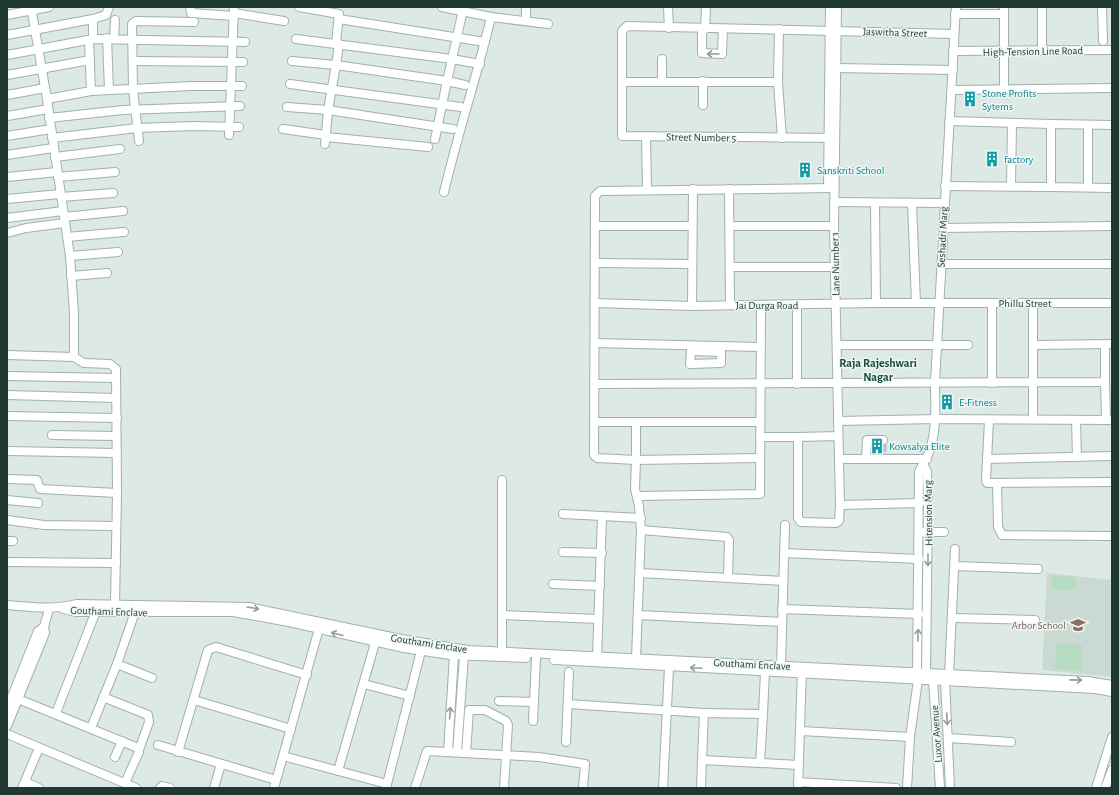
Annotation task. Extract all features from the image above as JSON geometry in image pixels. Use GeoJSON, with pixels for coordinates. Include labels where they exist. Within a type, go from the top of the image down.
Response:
{"type":"FeatureCollection","features":[{"type":"Feature","properties":{"kind":"street"},"geometry":{"type":"LineString","coordinates":[[7,15],[31,9],[49,7]]}},
{"type":"Feature","properties":{"kind":"street"},"geometry":{"type":"LineString","coordinates":[[7,35],[93,19],[106,14],[110,7]]}},
{"type":"Feature","properties":{"kind":"street"},"geometry":{"type":"LineString","coordinates":[[190,7],[191,13],[234,12],[284,21]]}},
{"type":"Feature","properties":{"kind":"street"},"geometry":{"type":"LineString","coordinates":[[299,7],[339,14],[336,65],[328,110],[326,139]]}},
{"type":"Feature","properties":{"kind":"street"},"geometry":{"type":"LineString","coordinates":[[442,7],[462,9],[491,17],[548,24]]}},
{"type":"Feature","properties":{"kind":"street"},"geometry":{"type":"LineString","coordinates":[[526,7],[526,21]]}},
{"type":"Feature","properties":{"kind":"street"},"geometry":{"type":"LineString","coordinates":[[668,7],[669,28]]}},
{"type":"Feature","properties":{"kind":"street"},"geometry":{"type":"LineString","coordinates":[[706,7],[703,53],[722,54],[723,29]]}},
{"type":"Feature","properties":{"kind":"street"},"geometry":{"type":"LineString","coordinates":[[830,7],[836,68],[832,138]]}},
{"type":"Feature","properties":{"kind":"street"},"geometry":{"type":"LineString","coordinates":[[832,138],[833,30],[836,7]]}},
{"type":"Feature","properties":{"kind":"street"},"geometry":{"type":"LineString","coordinates":[[1042,7],[1042,51]]}},
{"type":"Feature","properties":{"kind":"street"},"geometry":{"type":"LineString","coordinates":[[1102,7],[1103,41]]}},
{"type":"Feature","properties":{"kind":"street"},"geometry":{"type":"LineString","coordinates":[[31,9],[36,29],[70,256],[74,312],[74,357]]}},
{"type":"Feature","properties":{"kind":"street"},"geometry":{"type":"LineString","coordinates":[[435,139],[462,9]]}},
{"type":"Feature","properties":{"kind":"street"},"geometry":{"type":"LineString","coordinates":[[955,10],[1004,10],[1004,89]]}},
{"type":"Feature","properties":{"kind":"street","name":"Seshadri Marg"},"geometry":{"type":"LineString","coordinates":[[925,462],[932,446],[936,419],[935,382],[944,202],[952,90],[955,10]]}},
{"type":"Feature","properties":{"kind":"street"},"geometry":{"type":"LineString","coordinates":[[228,131],[234,12]]}},
{"type":"Feature","properties":{"kind":"street"},"geometry":{"type":"LineString","coordinates":[[444,192],[457,137],[480,64],[491,17]]}},
{"type":"Feature","properties":{"kind":"street"},"geometry":{"type":"LineString","coordinates":[[91,91],[90,60],[93,19]]}},
{"type":"Feature","properties":{"kind":"street"},"geometry":{"type":"LineString","coordinates":[[339,19],[485,42]]}},
{"type":"Feature","properties":{"kind":"street"},"geometry":{"type":"LineString","coordinates":[[109,90],[111,38],[115,20]]}},
{"type":"Feature","properties":{"kind":"street"},"geometry":{"type":"LineString","coordinates":[[139,141],[133,90],[132,24],[135,21],[194,22]]}},
{"type":"Feature","properties":{"kind":"street","name":"Jaswitha Street"},"geometry":{"type":"LineString","coordinates":[[622,82],[621,33],[623,28],[627,26],[954,34]]}},
{"type":"Feature","properties":{"kind":"street"},"geometry":{"type":"LineString","coordinates":[[779,29],[778,82],[782,138]]}},
{"type":"Feature","properties":{"kind":"street"},"geometry":{"type":"LineString","coordinates":[[7,55],[91,39],[111,38],[132,40],[245,42]]}},
{"type":"Feature","properties":{"kind":"street"},"geometry":{"type":"LineString","coordinates":[[296,39],[480,64]]}},
{"type":"Feature","properties":{"kind":"street","name":"High-Tension Line Road"},"geometry":{"type":"LineString","coordinates":[[953,51],[1112,50]]}},
{"type":"Feature","properties":{"kind":"street"},"geometry":{"type":"LineString","coordinates":[[662,59],[662,76]]}},
{"type":"Feature","properties":{"kind":"street"},"geometry":{"type":"LineString","coordinates":[[7,75],[90,60]]}},
{"type":"Feature","properties":{"kind":"street"},"geometry":{"type":"LineString","coordinates":[[133,61],[243,62]]}},
{"type":"Feature","properties":{"kind":"street"},"geometry":{"type":"LineString","coordinates":[[292,61],[336,65],[465,85]]}},
{"type":"Feature","properties":{"kind":"street"},"geometry":{"type":"LineString","coordinates":[[836,68],[952,70]]}},
{"type":"Feature","properties":{"kind":"street"},"geometry":{"type":"LineString","coordinates":[[622,82],[662,76],[703,81],[778,82]]}},
{"type":"Feature","properties":{"kind":"street"},"geometry":{"type":"LineString","coordinates":[[702,105],[703,81]]}},
{"type":"Feature","properties":{"kind":"street","name":"Street Number 5"},"geometry":{"type":"LineString","coordinates":[[622,82],[622,136],[832,138]]}},
{"type":"Feature","properties":{"kind":"street"},"geometry":{"type":"LineString","coordinates":[[290,84],[331,88],[461,107]]}},
{"type":"Feature","properties":{"kind":"street"},"geometry":{"type":"LineString","coordinates":[[47,99],[91,91],[242,86]]}},
{"type":"Feature","properties":{"kind":"street"},"geometry":{"type":"LineString","coordinates":[[7,95],[45,88]]}},
{"type":"Feature","properties":{"kind":"street"},"geometry":{"type":"LineString","coordinates":[[952,90],[1112,88]]}},
{"type":"Feature","properties":{"kind":"street"},"geometry":{"type":"LineString","coordinates":[[7,116],[135,109],[240,106]]}},
{"type":"Feature","properties":{"kind":"street"},"geometry":{"type":"LineString","coordinates":[[287,107],[328,110],[453,129]]}},
{"type":"Feature","properties":{"kind":"street"},"geometry":{"type":"LineString","coordinates":[[949,121],[1112,125]]}},
{"type":"Feature","properties":{"kind":"street"},"geometry":{"type":"LineString","coordinates":[[1011,186],[1012,123]]}},
{"type":"Feature","properties":{"kind":"street"},"geometry":{"type":"LineString","coordinates":[[1051,124],[1051,187]]}},
{"type":"Feature","properties":{"kind":"street"},"geometry":{"type":"LineString","coordinates":[[1088,125],[1088,187]]}},
{"type":"Feature","properties":{"kind":"street"},"geometry":{"type":"LineString","coordinates":[[52,138],[137,128],[228,131],[239,127]]}},
{"type":"Feature","properties":{"kind":"street"},"geometry":{"type":"LineString","coordinates":[[7,136],[51,129]]}},
{"type":"Feature","properties":{"kind":"street"},"geometry":{"type":"LineString","coordinates":[[283,129],[326,139],[428,147]]}},
{"type":"Feature","properties":{"kind":"street"},"geometry":{"type":"LineString","coordinates":[[646,137],[647,189]]}},
{"type":"Feature","properties":{"kind":"street","name":"Lane Number 1"},"geometry":{"type":"LineString","coordinates":[[798,437],[799,521],[836,523],[839,521],[840,505],[834,202],[831,188],[832,138]]}},
{"type":"Feature","properties":{"kind":"street"},"geometry":{"type":"LineString","coordinates":[[7,155],[53,148]]}},
{"type":"Feature","properties":{"kind":"street"},"geometry":{"type":"LineString","coordinates":[[55,157],[120,149]]}},
{"type":"Feature","properties":{"kind":"street"},"geometry":{"type":"LineString","coordinates":[[7,177],[114,172]]}},
{"type":"Feature","properties":{"kind":"street"},"geometry":{"type":"LineString","coordinates":[[945,186],[1112,188]]}},
{"type":"Feature","properties":{"kind":"street"},"geometry":{"type":"LineString","coordinates":[[759,458],[636,460],[597,458],[594,455],[595,196],[597,192],[647,189],[831,188]]}},
{"type":"Feature","properties":{"kind":"street"},"geometry":{"type":"LineString","coordinates":[[692,306],[693,189]]}},
{"type":"Feature","properties":{"kind":"street"},"geometry":{"type":"LineString","coordinates":[[729,189],[730,305]]}},
{"type":"Feature","properties":{"kind":"street"},"geometry":{"type":"LineString","coordinates":[[7,199],[113,193]]}},
{"type":"Feature","properties":{"kind":"street"},"geometry":{"type":"LineString","coordinates":[[834,202],[944,202]]}},
{"type":"Feature","properties":{"kind":"street"},"geometry":{"type":"LineString","coordinates":[[875,203],[876,303]]}},
{"type":"Feature","properties":{"kind":"street"},"geometry":{"type":"LineString","coordinates":[[912,203],[916,303]]}},
{"type":"Feature","properties":{"kind":"street"},"geometry":{"type":"LineString","coordinates":[[7,218],[64,217],[123,211]]}},
{"type":"Feature","properties":{"kind":"street"},"geometry":{"type":"LineString","coordinates":[[7,233],[64,217]]}},
{"type":"Feature","properties":{"kind":"street"},"geometry":{"type":"LineString","coordinates":[[595,226],[692,226]]}},
{"type":"Feature","properties":{"kind":"street"},"geometry":{"type":"LineString","coordinates":[[730,226],[834,226]]}},
{"type":"Feature","properties":{"kind":"street"},"geometry":{"type":"LineString","coordinates":[[943,228],[1112,226]]}},
{"type":"Feature","properties":{"kind":"street"},"geometry":{"type":"LineString","coordinates":[[67,237],[124,232]]}},
{"type":"Feature","properties":{"kind":"street"},"geometry":{"type":"LineString","coordinates":[[70,256],[118,252]]}},
{"type":"Feature","properties":{"kind":"street"},"geometry":{"type":"LineString","coordinates":[[595,263],[692,264]]}},
{"type":"Feature","properties":{"kind":"street"},"geometry":{"type":"LineString","coordinates":[[941,264],[1112,264]]}},
{"type":"Feature","properties":{"kind":"street"},"geometry":{"type":"LineString","coordinates":[[730,267],[835,267]]}},
{"type":"Feature","properties":{"kind":"street"},"geometry":{"type":"LineString","coordinates":[[71,276],[106,273]]}},
{"type":"Feature","properties":{"kind":"street","name":"Jai Durga Road"},"geometry":{"type":"LineString","coordinates":[[595,303],[692,306],[876,303],[939,304]]}},
{"type":"Feature","properties":{"kind":"street"},"geometry":{"type":"LineString","coordinates":[[1033,303],[1033,420]]}},
{"type":"Feature","properties":{"kind":"street","name":"Phillu Street"},"geometry":{"type":"LineString","coordinates":[[939,304],[1112,303]]}},
{"type":"Feature","properties":{"kind":"street"},"geometry":{"type":"LineString","coordinates":[[992,304],[992,383]]}},
{"type":"Feature","properties":{"kind":"street"},"geometry":{"type":"LineString","coordinates":[[797,305],[797,384]]}},
{"type":"Feature","properties":{"kind":"street"},"geometry":{"type":"LineString","coordinates":[[637,496],[760,494],[759,385],[761,306]]}},
{"type":"Feature","properties":{"kind":"street"},"geometry":{"type":"LineString","coordinates":[[595,343],[705,349],[760,347]]}},
{"type":"Feature","properties":{"kind":"street"},"geometry":{"type":"LineString","coordinates":[[836,346],[937,344],[968,345]]}},
{"type":"Feature","properties":{"kind":"street"},"geometry":{"type":"LineString","coordinates":[[838,421],[936,419],[1109,420],[1105,382],[1109,344],[1033,345]]}},
{"type":"Feature","properties":{"kind":"street"},"geometry":{"type":"LineString","coordinates":[[696,348],[690,352],[690,363],[720,364],[721,352],[715,349]]}},
{"type":"Feature","properties":{"kind":"street"},"geometry":{"type":"LineString","coordinates":[[7,355],[74,357],[84,363],[110,364],[116,369],[116,604]]}},
{"type":"Feature","properties":{"kind":"street"},"geometry":{"type":"LineString","coordinates":[[7,376],[116,378]]}},
{"type":"Feature","properties":{"kind":"street"},"geometry":{"type":"LineString","coordinates":[[594,384],[759,385],[935,382],[1105,382]]}},
{"type":"Feature","properties":{"kind":"street"},"geometry":{"type":"LineString","coordinates":[[7,395],[116,398]]}},
{"type":"Feature","properties":{"kind":"street"},"geometry":{"type":"LineString","coordinates":[[7,416],[117,418]]}},
{"type":"Feature","properties":{"kind":"street"},"geometry":{"type":"LineString","coordinates":[[989,420],[986,482],[1112,482]]}},
{"type":"Feature","properties":{"kind":"street"},"geometry":{"type":"LineString","coordinates":[[1076,420],[1077,457]]}},
{"type":"Feature","properties":{"kind":"street"},"geometry":{"type":"LineString","coordinates":[[594,422],[759,422]]}},
{"type":"Feature","properties":{"kind":"street"},"geometry":{"type":"LineString","coordinates":[[636,422],[637,496],[641,518],[636,658]]}},
{"type":"Feature","properties":{"kind":"street"},"geometry":{"type":"LineString","coordinates":[[52,435],[116,436]]}},
{"type":"Feature","properties":{"kind":"street"},"geometry":{"type":"LineString","coordinates":[[760,437],[838,436]]}},
{"type":"Feature","properties":{"kind":"street"},"geometry":{"type":"LineString","coordinates":[[869,456],[867,440],[882,440]]}},
{"type":"Feature","properties":{"kind":"street"},"geometry":{"type":"LineString","coordinates":[[7,450],[117,453]]}},
{"type":"Feature","properties":{"kind":"street"},"geometry":{"type":"LineString","coordinates":[[839,459],[882,455],[925,462]]}},
{"type":"Feature","properties":{"kind":"street"},"geometry":{"type":"LineString","coordinates":[[987,459],[1112,456]]}},
{"type":"Feature","properties":{"kind":"street","name":"Hitension Marg"},"geometry":{"type":"LineString","coordinates":[[920,676],[920,559],[924,532],[920,503],[919,472],[925,462]]}},
{"type":"Feature","properties":{"kind":"street","name":"Hitension Marg"},"geometry":{"type":"LineString","coordinates":[[920,676],[927,477],[925,462]]}},
{"type":"Feature","properties":{"kind":"street"},"geometry":{"type":"LineString","coordinates":[[7,479],[37,480],[39,488],[43,489],[117,493]]}},
{"type":"Feature","properties":{"kind":"street"},"geometry":{"type":"LineString","coordinates":[[502,480],[502,651]]}},
{"type":"Feature","properties":{"kind":"street"},"geometry":{"type":"LineString","coordinates":[[997,483],[998,527],[1002,535],[1112,536]]}},
{"type":"Feature","properties":{"kind":"street"},"geometry":{"type":"LineString","coordinates":[[7,500],[38,502]]}},
{"type":"Feature","properties":{"kind":"street"},"geometry":{"type":"LineString","coordinates":[[840,505],[920,503]]}},
{"type":"Feature","properties":{"kind":"street"},"geometry":{"type":"LineString","coordinates":[[563,514],[641,518]]}},
{"type":"Feature","properties":{"kind":"street"},"geometry":{"type":"LineString","coordinates":[[597,657],[602,553],[602,517]]}},
{"type":"Feature","properties":{"kind":"street"},"geometry":{"type":"LineString","coordinates":[[7,520],[44,525],[116,526]]}},
{"type":"Feature","properties":{"kind":"street"},"geometry":{"type":"LineString","coordinates":[[781,665],[785,525]]}},
{"type":"Feature","properties":{"kind":"street"},"geometry":{"type":"LineString","coordinates":[[641,530],[727,537],[729,540],[728,578]]}},
{"type":"Feature","properties":{"kind":"street"},"geometry":{"type":"LineString","coordinates":[[924,532],[944,532]]}},
{"type":"Feature","properties":{"kind":"street","name":"Luxor Avenue"},"geometry":{"type":"LineString","coordinates":[[950,788],[947,677],[953,618],[955,549]]}},
{"type":"Feature","properties":{"kind":"street"},"geometry":{"type":"LineString","coordinates":[[563,552],[602,553]]}},
{"type":"Feature","properties":{"kind":"street"},"geometry":{"type":"LineString","coordinates":[[784,553],[920,559]]}},
{"type":"Feature","properties":{"kind":"street"},"geometry":{"type":"LineString","coordinates":[[7,562],[116,563]]}},
{"type":"Feature","properties":{"kind":"street"},"geometry":{"type":"LineString","coordinates":[[955,566],[1038,569]]}},
{"type":"Feature","properties":{"kind":"street"},"geometry":{"type":"LineString","coordinates":[[640,573],[783,581]]}},
{"type":"Feature","properties":{"kind":"street"},"geometry":{"type":"LineString","coordinates":[[553,584],[600,586]]}},
{"type":"Feature","properties":{"kind":"street","name":"Gouthami Enclave"},"geometry":{"type":"LineString","coordinates":[[61,608],[77,604],[116,604],[249,608],[320,625],[375,643],[454,655],[765,672],[802,669]]}},
{"type":"Feature","properties":{"kind":"street"},"geometry":{"type":"LineString","coordinates":[[7,605],[49,609],[61,608]]}},
{"type":"Feature","properties":{"kind":"street","name":"Gouthami Enclave"},"geometry":{"type":"LineString","coordinates":[[61,608],[76,612],[233,612],[349,629],[438,646],[468,650],[781,665],[802,669],[920,676],[1088,681],[1112,685]]}},
{"type":"Feature","properties":{"kind":"street"},"geometry":{"type":"LineString","coordinates":[[7,726],[45,633],[44,627],[49,609]]}},
{"type":"Feature","properties":{"kind":"street"},"geometry":{"type":"LineString","coordinates":[[782,609],[919,614]]}},
{"type":"Feature","properties":{"kind":"street"},"geometry":{"type":"LineString","coordinates":[[56,713],[96,611]]}},
{"type":"Feature","properties":{"kind":"street"},"geometry":{"type":"LineString","coordinates":[[91,728],[117,664],[135,612]]}},
{"type":"Feature","properties":{"kind":"street"},"geometry":{"type":"LineString","coordinates":[[502,615],[598,619]]}},
{"type":"Feature","properties":{"kind":"street"},"geometry":{"type":"LineString","coordinates":[[638,615],[782,622]]}},
{"type":"Feature","properties":{"kind":"street"},"geometry":{"type":"LineString","coordinates":[[953,618],[1035,620]]}},
{"type":"Feature","properties":{"kind":"street"},"geometry":{"type":"LineString","coordinates":[[158,745],[221,764],[275,784],[320,625]]}},
{"type":"Feature","properties":{"kind":"street"},"geometry":{"type":"LineString","coordinates":[[7,709],[38,631],[44,627]]}},
{"type":"Feature","properties":{"kind":"street"},"geometry":{"type":"LineString","coordinates":[[338,771],[375,643]]}},
{"type":"Feature","properties":{"kind":"street"},"geometry":{"type":"LineString","coordinates":[[178,752],[208,650],[216,647],[307,675]]}},
{"type":"Feature","properties":{"kind":"street"},"geometry":{"type":"LineString","coordinates":[[283,756],[387,786],[421,651]]}},
{"type":"Feature","properties":{"kind":"street"},"geometry":{"type":"LineString","coordinates":[[448,752],[454,655]]}},
{"type":"Feature","properties":{"kind":"street"},"geometry":{"type":"LineString","coordinates":[[457,752],[464,656]]}},
{"type":"Feature","properties":{"kind":"street"},"geometry":{"type":"LineString","coordinates":[[533,721],[536,659]]}},
{"type":"Feature","properties":{"kind":"street"},"geometry":{"type":"LineString","coordinates":[[117,664],[152,678]]}},
{"type":"Feature","properties":{"kind":"street"},"geometry":{"type":"LineString","coordinates":[[662,788],[669,667]]}},
{"type":"Feature","properties":{"kind":"street"},"geometry":{"type":"LineString","coordinates":[[802,669],[798,785],[896,788]]}},
{"type":"Feature","properties":{"kind":"street"},"geometry":{"type":"LineString","coordinates":[[566,742],[569,672]]}},
{"type":"Feature","properties":{"kind":"street"},"geometry":{"type":"LineString","coordinates":[[760,763],[765,672]]}},
{"type":"Feature","properties":{"kind":"street"},"geometry":{"type":"LineString","coordinates":[[907,788],[910,737],[920,676]]}},
{"type":"Feature","properties":{"kind":"street","name":"Gouthami Enclave"},"geometry":{"type":"LineString","coordinates":[[920,676],[933,680],[947,677],[1095,689],[1112,692]]}},
{"type":"Feature","properties":{"kind":"street","name":"Luxor Avenue"},"geometry":{"type":"LineString","coordinates":[[933,680],[940,788]]}},
{"type":"Feature","properties":{"kind":"street"},"geometry":{"type":"LineString","coordinates":[[364,684],[410,696]]}},
{"type":"Feature","properties":{"kind":"street"},"geometry":{"type":"LineString","coordinates":[[103,697],[148,715],[150,722],[125,783]]}},
{"type":"Feature","properties":{"kind":"street"},"geometry":{"type":"LineString","coordinates":[[18,699],[56,713],[122,741],[139,750]]}},
{"type":"Feature","properties":{"kind":"street"},"geometry":{"type":"LineString","coordinates":[[194,700],[291,728]]}},
{"type":"Feature","properties":{"kind":"street"},"geometry":{"type":"LineString","coordinates":[[499,701],[534,702]]}},
{"type":"Feature","properties":{"kind":"street"},"geometry":{"type":"LineString","coordinates":[[568,704],[762,714]]}},
{"type":"Feature","properties":{"kind":"street"},"geometry":{"type":"LineString","coordinates":[[466,753],[469,710],[485,710],[506,721],[508,725],[504,788]]}},
{"type":"Feature","properties":{"kind":"street"},"geometry":{"type":"LineString","coordinates":[[700,788],[704,712]]}},
{"type":"Feature","properties":{"kind":"street"},"geometry":{"type":"LineString","coordinates":[[801,731],[910,737]]}},
{"type":"Feature","properties":{"kind":"street"},"geometry":{"type":"LineString","coordinates":[[7,734],[136,788]]}},
{"type":"Feature","properties":{"kind":"street"},"geometry":{"type":"LineString","coordinates":[[1096,788],[1112,737]]}},
{"type":"Feature","properties":{"kind":"street"},"geometry":{"type":"LineString","coordinates":[[948,738],[1011,742]]}},
{"type":"Feature","properties":{"kind":"street"},"geometry":{"type":"LineString","coordinates":[[115,757],[122,741]]}},
{"type":"Feature","properties":{"kind":"street"},"geometry":{"type":"LineString","coordinates":[[39,748],[24,785],[39,788]]}},
{"type":"Feature","properties":{"kind":"street"},"geometry":{"type":"LineString","coordinates":[[415,788],[427,751],[506,755],[585,764],[583,788]]}},
{"type":"Feature","properties":{"kind":"street"},"geometry":{"type":"LineString","coordinates":[[702,760],[799,765]]}},
{"type":"Feature","properties":{"kind":"street"},"geometry":{"type":"LineString","coordinates":[[214,788],[221,764]]}},
{"type":"Feature","properties":{"kind":"street"},"geometry":{"type":"LineString","coordinates":[[1105,788],[1112,770]]}},
{"type":"Feature","properties":{"kind":"street"},"geometry":{"type":"LineString","coordinates":[[160,788],[162,786],[170,788]]}},
{"type":"Feature","properties":{"kind":"shaded area","name":"Arbor School"},"geometry":{"type":"Polygon","coordinates":[[[1047,573],[1112,580],[1112,677],[1042,670],[1047,573]]]}},
{"type":"Feature","properties":{"kind":"green space"},"geometry":{"type":"Polygon","coordinates":[[[1052,576],[1076,577],[1075,590],[1051,589],[1052,576]]]}},
{"type":"Feature","properties":{"kind":"green space"},"geometry":{"type":"Polygon","coordinates":[[[1056,644],[1082,645],[1082,670],[1055,669],[1056,644]]]}},
{"type":"Feature","properties":{"kind":"tunnel"},"geometry":{"type":"LineString","coordinates":[[882,452],[883,440]]}},
{"type":"Feature","properties":{"kind":"place","name":"Stone Profits Sytems"},"geometry":{"type":"Point","coordinates":[970,99]}},
{"type":"Feature","properties":{"kind":"place","name":"factory"},"geometry":{"type":"Point","coordinates":[992,159]}},
{"type":"Feature","properties":{"kind":"place","name":"Sanskriti School"},"geometry":{"type":"Point","coordinates":[805,170]}},
{"type":"Feature","properties":{"kind":"place","name":"E-Fitness"},"geometry":{"type":"Point","coordinates":[947,402]}},
{"type":"Feature","properties":{"kind":"place","name":"Kowsalya Elite"},"geometry":{"type":"Point","coordinates":[877,446]}},
{"type":"Feature","properties":{"kind":"place","name":"Arbor School"},"geometry":{"type":"Point","coordinates":[1078,625]}},
{"type":"Feature","properties":{"kind":"district","name":"Raja Rajeshwari Nagar"},"geometry":{"type":"Point","coordinates":[878,370]}}]}
